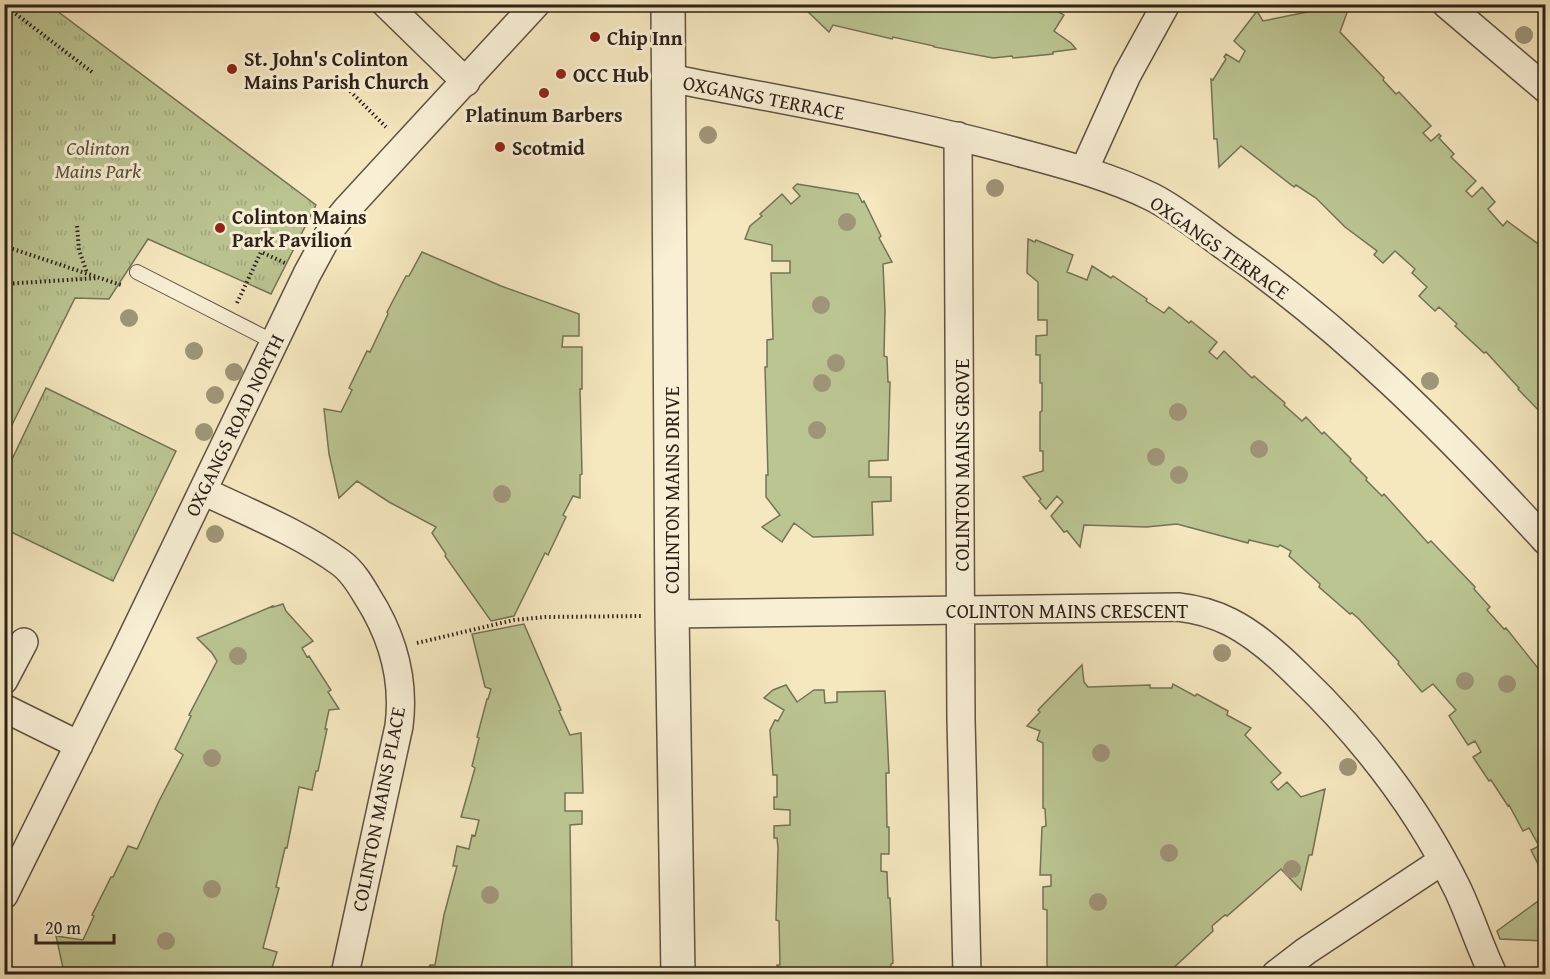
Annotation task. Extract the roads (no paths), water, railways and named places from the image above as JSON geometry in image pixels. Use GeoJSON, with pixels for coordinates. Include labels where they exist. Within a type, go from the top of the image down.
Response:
{"type":"FeatureCollection","features":[{"type":"Feature","properties":{"kind":"street"},"geometry":{"type":"LineString","coordinates":[[386,4],[466,82]]}},
{"type":"Feature","properties":{"kind":"street","name":"OXGANGS ROAD NORTH"},"geometry":{"type":"LineString","coordinates":[[4,895],[307,274],[333,226],[536,4]]}},
{"type":"Feature","properties":{"kind":"street","name":"COLINTON MAINS DRIVE"},"geometry":{"type":"LineString","coordinates":[[668,4],[672,614],[678,975]]}},
{"type":"Feature","properties":{"kind":"street"},"geometry":{"type":"LineString","coordinates":[[1084,170],[1127,75],[1166,4]]}},
{"type":"Feature","properties":{"kind":"street"},"geometry":{"type":"LineString","coordinates":[[1446,4],[1545,90]]}},
{"type":"Feature","properties":{"kind":"street","name":"OXGANGS TERRACE"},"geometry":{"type":"LineString","coordinates":[[668,78],[958,136],[1084,170],[1153,198],[1281,286],[1380,373],[1432,423],[1488,478],[1545,541]]}},
{"type":"Feature","properties":{"kind":"street","name":"COLINTON MAINS GROVE"},"geometry":{"type":"LineString","coordinates":[[958,136],[962,719],[967,975]]}},
{"type":"Feature","properties":{"kind":"street","name":"COLINTON MAINS PLACE"},"geometry":{"type":"LineString","coordinates":[[203,491],[288,531],[343,564],[358,581],[376,609],[393,649],[399,681],[399,726],[345,975]]}},
{"type":"Feature","properties":{"kind":"street","name":"COLINTON MAINS CRESCENT"},"geometry":{"type":"LineString","coordinates":[[672,614],[1178,607],[1197,609],[1231,622],[1258,639],[1282,659],[1345,724],[1407,802],[1457,889],[1492,975]]}},
{"type":"Feature","properties":{"kind":"street"},"geometry":{"type":"LineString","coordinates":[[4,680],[24,642]]}},
{"type":"Feature","properties":{"kind":"street"},"geometry":{"type":"LineString","coordinates":[[4,708],[79,745]]}},
{"type":"Feature","properties":{"kind":"street"},"geometry":{"type":"LineString","coordinates":[[1276,975],[1306,951],[1442,861]]}},
{"type":"Feature","properties":{"kind":"lane"},"geometry":{"type":"LineString","coordinates":[[137,272],[274,342]]}},
{"type":"Feature","properties":{"kind":"place","name":"Chip Inn"},"geometry":{"type":"Point","coordinates":[595,37]}},
{"type":"Feature","properties":{"kind":"place","name":"St. John's Colinton Mains Parish Church"},"geometry":{"type":"Point","coordinates":[232,69]}},
{"type":"Feature","properties":{"kind":"place","name":"OCC Hub"},"geometry":{"type":"Point","coordinates":[561,74]}},
{"type":"Feature","properties":{"kind":"place","name":"Platinum Barbers"},"geometry":{"type":"Point","coordinates":[544,93]}},
{"type":"Feature","properties":{"kind":"place","name":"Scotmid"},"geometry":{"type":"Point","coordinates":[500,147]}},
{"type":"Feature","properties":{"kind":"place","name":"Colinton Mains Park Pavilion"},"geometry":{"type":"Point","coordinates":[220,228]}},
{"type":"Feature","properties":{"kind":"park label","name":"Colinton Mains Park"},"geometry":{"type":"Point","coordinates":[98,158]}}]}
